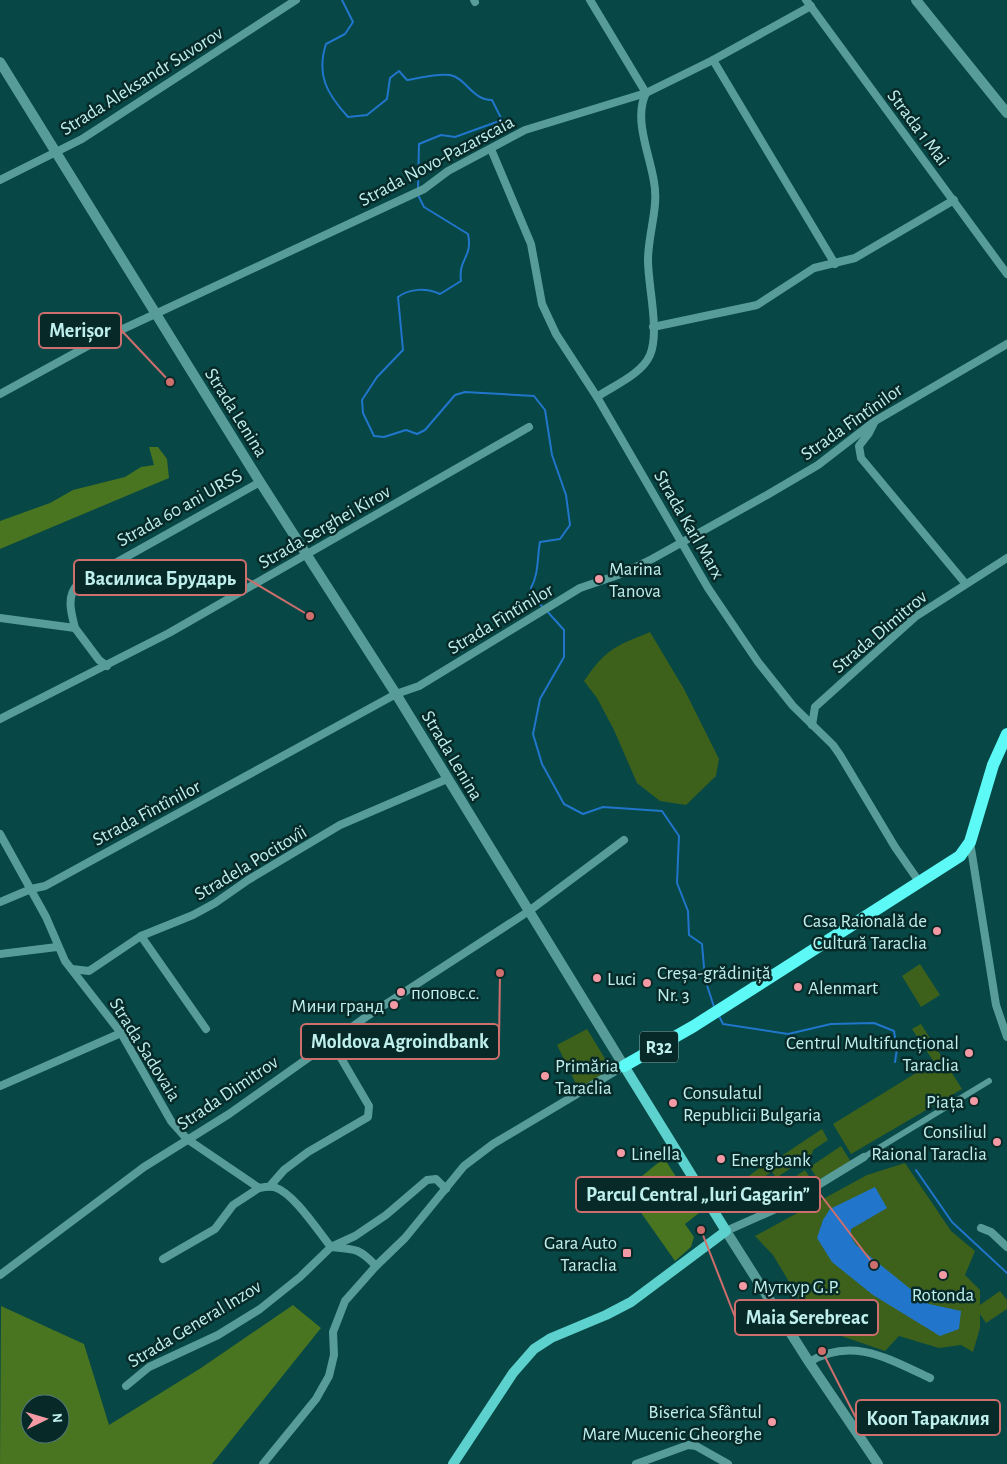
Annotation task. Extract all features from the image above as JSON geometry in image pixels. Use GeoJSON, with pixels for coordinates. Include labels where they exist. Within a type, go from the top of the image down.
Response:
{"type":"FeatureCollection","features":[{"type":"Feature","properties":{"kind":"main road","name":"R32"},"geometry":{"type":"LineString","coordinates":[[624,1066],[694,1026],[960,856],[970,842],[993,765],[1007,734]]}},
{"type":"Feature","properties":{"kind":"main road","name":"Strada Lenina"},"geometry":{"type":"LineString","coordinates":[[624,1066],[726,1231]]}},
{"type":"Feature","properties":{"kind":"main road"},"geometry":{"type":"LineString","coordinates":[[453,1464],[514,1373],[534,1349],[550,1338],[606,1315],[631,1302],[726,1231]]}},
{"type":"Feature","properties":{"kind":"street","name":"Strada Aleksandr Suvorov"},"geometry":{"type":"LineString","coordinates":[[0,180],[82,139],[296,0]]}},
{"type":"Feature","properties":{"kind":"street"},"geometry":{"type":"LineString","coordinates":[[590,0],[646,93],[642,100],[642,122],[656,197],[649,240],[648,261],[653,344],[644,364],[597,397]]}},
{"type":"Feature","properties":{"kind":"street"},"geometry":{"type":"LineString","coordinates":[[916,0],[1007,113]]}},
{"type":"Feature","properties":{"kind":"street","name":"Strada Novo-Pazarscaia"},"geometry":{"type":"LineString","coordinates":[[0,394],[94,342],[424,189],[448,171],[526,130],[646,93],[713,60],[808,3]]}},
{"type":"Feature","properties":{"kind":"street","name":"Strada 1 Mai"},"geometry":{"type":"LineString","coordinates":[[808,3],[1007,274]]}},
{"type":"Feature","properties":{"kind":"street"},"geometry":{"type":"LineString","coordinates":[[713,60],[835,264]]}},
{"type":"Feature","properties":{"kind":"street","name":"Strada Lenina"},"geometry":{"type":"LineString","coordinates":[[0,62],[260,482],[308,554],[396,694],[624,1066]]}},
{"type":"Feature","properties":{"kind":"street","name":"Strada Karl Marx"},"geometry":{"type":"LineString","coordinates":[[491,149],[531,244],[538,289],[545,314],[597,397],[680,542],[758,662],[793,706],[840,755],[895,846],[920,883]]}},
{"type":"Feature","properties":{"kind":"street"},"geometry":{"type":"LineString","coordinates":[[652,327],[757,305],[814,268],[855,258],[954,200]]}},
{"type":"Feature","properties":{"kind":"street","name":"Strada Fîntînilor"},"geometry":{"type":"LineString","coordinates":[[0,902],[31,889],[44,886],[396,694],[419,686],[580,588],[621,574],[652,559],[818,465],[875,421],[1007,344]]}},
{"type":"Feature","properties":{"kind":"street"},"geometry":{"type":"LineString","coordinates":[[875,421],[859,446],[861,458],[964,583]]}},
{"type":"Feature","properties":{"kind":"street","name":"Strada Serghei Kirov"},"geometry":{"type":"LineString","coordinates":[[0,719],[107,666],[308,554],[529,427]]}},
{"type":"Feature","properties":{"kind":"street","name":"Strada 60 ani URSS"},"geometry":{"type":"LineString","coordinates":[[76,628],[70,599],[71,590],[85,578],[260,482]]}},
{"type":"Feature","properties":{"kind":"street","name":"Strada Dimitrov"},"geometry":{"type":"LineString","coordinates":[[812,725],[815,707],[915,617],[964,583],[1007,558]]}},
{"type":"Feature","properties":{"kind":"street"},"geometry":{"type":"LineString","coordinates":[[0,618],[76,628],[99,660],[107,666]]}},
{"type":"Feature","properties":{"kind":"street","name":"Stradela Pocitovîi"},"geometry":{"type":"LineString","coordinates":[[72,970],[89,971],[141,936],[193,915],[340,825],[447,779]]}},
{"type":"Feature","properties":{"kind":"street","name":"Strada Sadovaia"},"geometry":{"type":"LineString","coordinates":[[0,834],[46,917],[57,947],[72,970],[121,1033],[171,1121],[187,1139],[259,1188]]}},
{"type":"Feature","properties":{"kind":"street","name":"Strada Dimitrov"},"geometry":{"type":"LineString","coordinates":[[0,1275],[144,1167],[229,1114],[331,1041],[472,946],[529,911],[624,840]]}},
{"type":"Feature","properties":{"kind":"street"},"geometry":{"type":"LineString","coordinates":[[970,842],[996,1005],[1007,1037]]}},
{"type":"Feature","properties":{"kind":"street"},"geometry":{"type":"LineString","coordinates":[[141,936],[206,1029]]}},
{"type":"Feature","properties":{"kind":"street"},"geometry":{"type":"LineString","coordinates":[[0,954],[57,947]]}},
{"type":"Feature","properties":{"kind":"street"},"geometry":{"type":"LineString","coordinates":[[0,1086],[121,1033]]}},
{"type":"Feature","properties":{"kind":"street"},"geometry":{"type":"LineString","coordinates":[[270,1186],[284,1170],[344,1131],[366,1120],[369,1114],[369,1106],[331,1041]]}},
{"type":"Feature","properties":{"kind":"street"},"geometry":{"type":"LineString","coordinates":[[263,1464],[316,1399],[329,1376],[334,1355],[333,1332],[337,1317],[345,1301],[376,1266],[405,1238],[464,1166],[477,1154],[624,1066]]}},
{"type":"Feature","properties":{"kind":"street"},"geometry":{"type":"LineString","coordinates":[[726,1231],[787,1204],[989,1081]]}},
{"type":"Feature","properties":{"kind":"street","name":"Strada General Inzov"},"geometry":{"type":"LineString","coordinates":[[126,1386],[149,1367],[218,1334],[260,1309],[300,1277],[331,1247],[355,1236],[386,1216],[426,1180],[436,1179],[446,1189]]}},
{"type":"Feature","properties":{"kind":"street"},"geometry":{"type":"LineString","coordinates":[[163,1258],[215,1229],[233,1205],[259,1188],[270,1186],[276,1187],[291,1200],[331,1247],[354,1248],[364,1253],[376,1266]]}},
{"type":"Feature","properties":{"kind":"street"},"geometry":{"type":"LineString","coordinates":[[981,1228],[991,1232],[1007,1247]]}},
{"type":"Feature","properties":{"kind":"street","name":"Strada Lenina"},"geometry":{"type":"LineString","coordinates":[[726,1231],[808,1362],[878,1464]]}},
{"type":"Feature","properties":{"kind":"street"},"geometry":{"type":"LineString","coordinates":[[808,1362],[822,1354],[853,1349],[884,1357],[930,1378]]}},
{"type":"Feature","properties":{"kind":"street"},"geometry":{"type":"LineString","coordinates":[[636,1464],[688,1446],[696,1446],[728,1464]]}},
{"type":"Feature","properties":{"kind":"green space"},"geometry":{"type":"Polygon","coordinates":[[[149,447],[158,447],[167,459],[169,478],[0,549],[0,521],[50,503],[73,490],[125,477],[141,467],[154,465],[149,447]]]}},
{"type":"Feature","properties":{"kind":"green space"},"geometry":{"type":"Polygon","coordinates":[[[650,632],[684,689],[719,759],[716,776],[686,805],[660,801],[637,783],[614,730],[597,698],[584,681],[605,655],[619,645],[650,632]]]}},
{"type":"Feature","properties":{"kind":"green space"},"geometry":{"type":"Polygon","coordinates":[[[920,964],[940,995],[921,1007],[902,976],[920,964]]]}},
{"type":"Feature","properties":{"kind":"green space"},"geometry":{"type":"Polygon","coordinates":[[[921,1024],[962,1089],[851,1154],[833,1124],[934,1062],[912,1029],[921,1024]]]}},
{"type":"Feature","properties":{"kind":"green space"},"geometry":{"type":"Polygon","coordinates":[[[587,1029],[612,1070],[578,1088],[557,1045],[587,1029]]]}},
{"type":"Feature","properties":{"kind":"green space"},"geometry":{"type":"Polygon","coordinates":[[[822,1129],[828,1140],[813,1150],[812,1154],[776,1178],[768,1165],[822,1129]]]}},
{"type":"Feature","properties":{"kind":"green space"},"geometry":{"type":"Polygon","coordinates":[[[841,1146],[851,1162],[818,1180],[810,1167],[841,1146]]]}},
{"type":"Feature","properties":{"kind":"green space"},"geometry":{"type":"Polygon","coordinates":[[[664,1158],[699,1213],[685,1224],[694,1237],[691,1247],[675,1261],[625,1190],[664,1158]]]}},
{"type":"Feature","properties":{"kind":"green space"},"geometry":{"type":"Polygon","coordinates":[[[905,1163],[951,1231],[975,1251],[965,1275],[980,1290],[980,1305],[1000,1291],[1007,1300],[1007,1309],[986,1323],[980,1314],[980,1328],[973,1352],[961,1345],[939,1348],[899,1336],[885,1351],[830,1332],[800,1300],[773,1255],[755,1236],[867,1175],[905,1163]]]}},
{"type":"Feature","properties":{"kind":"green space"},"geometry":{"type":"Polygon","coordinates":[[[764,1165],[770,1173],[755,1183],[751,1192],[732,1203],[725,1193],[764,1165]]]}},
{"type":"Feature","properties":{"kind":"green space"},"geometry":{"type":"Polygon","coordinates":[[[805,1170],[813,1183],[761,1211],[756,1204],[805,1170]]]}},
{"type":"Feature","properties":{"kind":"green space"},"geometry":{"type":"Polygon","coordinates":[[[293,1305],[321,1328],[212,1464],[0,1464],[1,1306],[84,1344],[109,1425],[201,1368],[293,1305]]]}},
{"type":"Feature","properties":{"kind":"water"},"geometry":{"type":"Polygon","coordinates":[[[875,1187],[887,1208],[851,1229],[851,1237],[856,1245],[929,1304],[961,1311],[959,1329],[940,1336],[873,1295],[832,1262],[817,1238],[823,1220],[830,1209],[875,1187]]]}},
{"type":"Feature","properties":{"kind":"waterway"},"geometry":{"type":"LineString","coordinates":[[342,0],[353,22],[345,34],[326,44],[322,65],[325,84],[334,100],[348,117],[367,115],[387,99],[390,78],[399,71],[407,80],[439,75],[456,77],[479,97],[492,100],[502,120],[455,137],[441,135],[419,144],[418,188]]}},
{"type":"Feature","properties":{"kind":"waterway"},"geometry":{"type":"LineString","coordinates":[[418,195],[424,207],[468,234],[469,248],[462,267],[461,281],[440,294],[419,290],[408,292],[398,297],[403,350],[377,377],[362,400],[363,413],[374,436],[384,437],[406,430],[417,434],[425,430],[455,395],[465,392],[534,396],[545,410],[552,455],[566,495],[570,525],[560,539],[540,542],[537,571],[531,588],[534,599],[543,607]]}},
{"type":"Feature","properties":{"kind":"waterway"},"geometry":{"type":"LineString","coordinates":[[546,610],[564,630],[564,657],[540,699],[533,734],[542,764],[564,804],[583,814],[603,807],[662,811],[679,836],[677,883],[688,911],[689,935],[702,944],[705,979],[714,1007]]}},
{"type":"Feature","properties":{"kind":"waterway"},"geometry":{"type":"LineString","coordinates":[[719,1016],[723,1024],[788,1034],[831,1024],[874,1023],[894,1031],[897,1049],[895,1062]]}},
{"type":"Feature","properties":{"kind":"waterway"},"geometry":{"type":"LineString","coordinates":[[916,1170],[952,1222],[1007,1273]]}},
{"type":"Feature","properties":{"kind":"place","name":"Merișor"},"geometry":{"type":"Point","coordinates":[170,382]}},
{"type":"Feature","properties":{"kind":"place","name":"Marina Tanova"},"geometry":{"type":"Point","coordinates":[599,579]}},
{"type":"Feature","properties":{"kind":"place","name":"Василиса Брударь"},"geometry":{"type":"Point","coordinates":[310,616]}},
{"type":"Feature","properties":{"kind":"place","name":"Casa Raională de Cultură Taraclia"},"geometry":{"type":"Point","coordinates":[937,931]}},
{"type":"Feature","properties":{"kind":"place","name":"Moldova Agroindbank"},"geometry":{"type":"Point","coordinates":[500,973]}},
{"type":"Feature","properties":{"kind":"place","name":"Luci"},"geometry":{"type":"Point","coordinates":[597,978]}},
{"type":"Feature","properties":{"kind":"place","name":"Creșa-grădiniță Nr. 3"},"geometry":{"type":"Point","coordinates":[647,983]}},
{"type":"Feature","properties":{"kind":"place","name":"Alenmart"},"geometry":{"type":"Point","coordinates":[798,987]}},
{"type":"Feature","properties":{"kind":"place","name":"поповс.с."},"geometry":{"type":"Point","coordinates":[401,992]}},
{"type":"Feature","properties":{"kind":"place","name":"Мини гранд"},"geometry":{"type":"Point","coordinates":[394,1005]}},
{"type":"Feature","properties":{"kind":"place","name":"Centrul Multifuncțional Taraclia"},"geometry":{"type":"Point","coordinates":[969,1053]}},
{"type":"Feature","properties":{"kind":"place","name":"Primăria Taraclia"},"geometry":{"type":"Point","coordinates":[545,1076]}},
{"type":"Feature","properties":{"kind":"place","name":"Piața"},"geometry":{"type":"Point","coordinates":[974,1101]}},
{"type":"Feature","properties":{"kind":"place","name":"Consulatul Republicii Bulgaria"},"geometry":{"type":"Point","coordinates":[673,1103]}},
{"type":"Feature","properties":{"kind":"place","name":"Consiliul Raional Taraclia"},"geometry":{"type":"Point","coordinates":[997,1142]}},
{"type":"Feature","properties":{"kind":"place","name":"Linella"},"geometry":{"type":"Point","coordinates":[621,1153]}},
{"type":"Feature","properties":{"kind":"place","name":"Energbank"},"geometry":{"type":"Point","coordinates":[721,1159]}},
{"type":"Feature","properties":{"kind":"place","name":"Maia Serebreac"},"geometry":{"type":"Point","coordinates":[701,1230]}},
{"type":"Feature","properties":{"kind":"place","name":"Gara Auto Taraclia"},"geometry":{"type":"Point","coordinates":[627,1253]}},
{"type":"Feature","properties":{"kind":"place","name":"Parcul Central „Iuri Gagarin”"},"geometry":{"type":"Point","coordinates":[874,1265]}},
{"type":"Feature","properties":{"kind":"place","name":"Rotonda"},"geometry":{"type":"Point","coordinates":[943,1275]}},
{"type":"Feature","properties":{"kind":"place","name":"Муткур G.P."},"geometry":{"type":"Point","coordinates":[743,1286]}},
{"type":"Feature","properties":{"kind":"place","name":"Кооп Тараклия"},"geometry":{"type":"Point","coordinates":[822,1351]}},
{"type":"Feature","properties":{"kind":"place","name":"Biserica Sfântul Mare Mucenic Gheorghe"},"geometry":{"type":"Point","coordinates":[772,1422]}}]}
